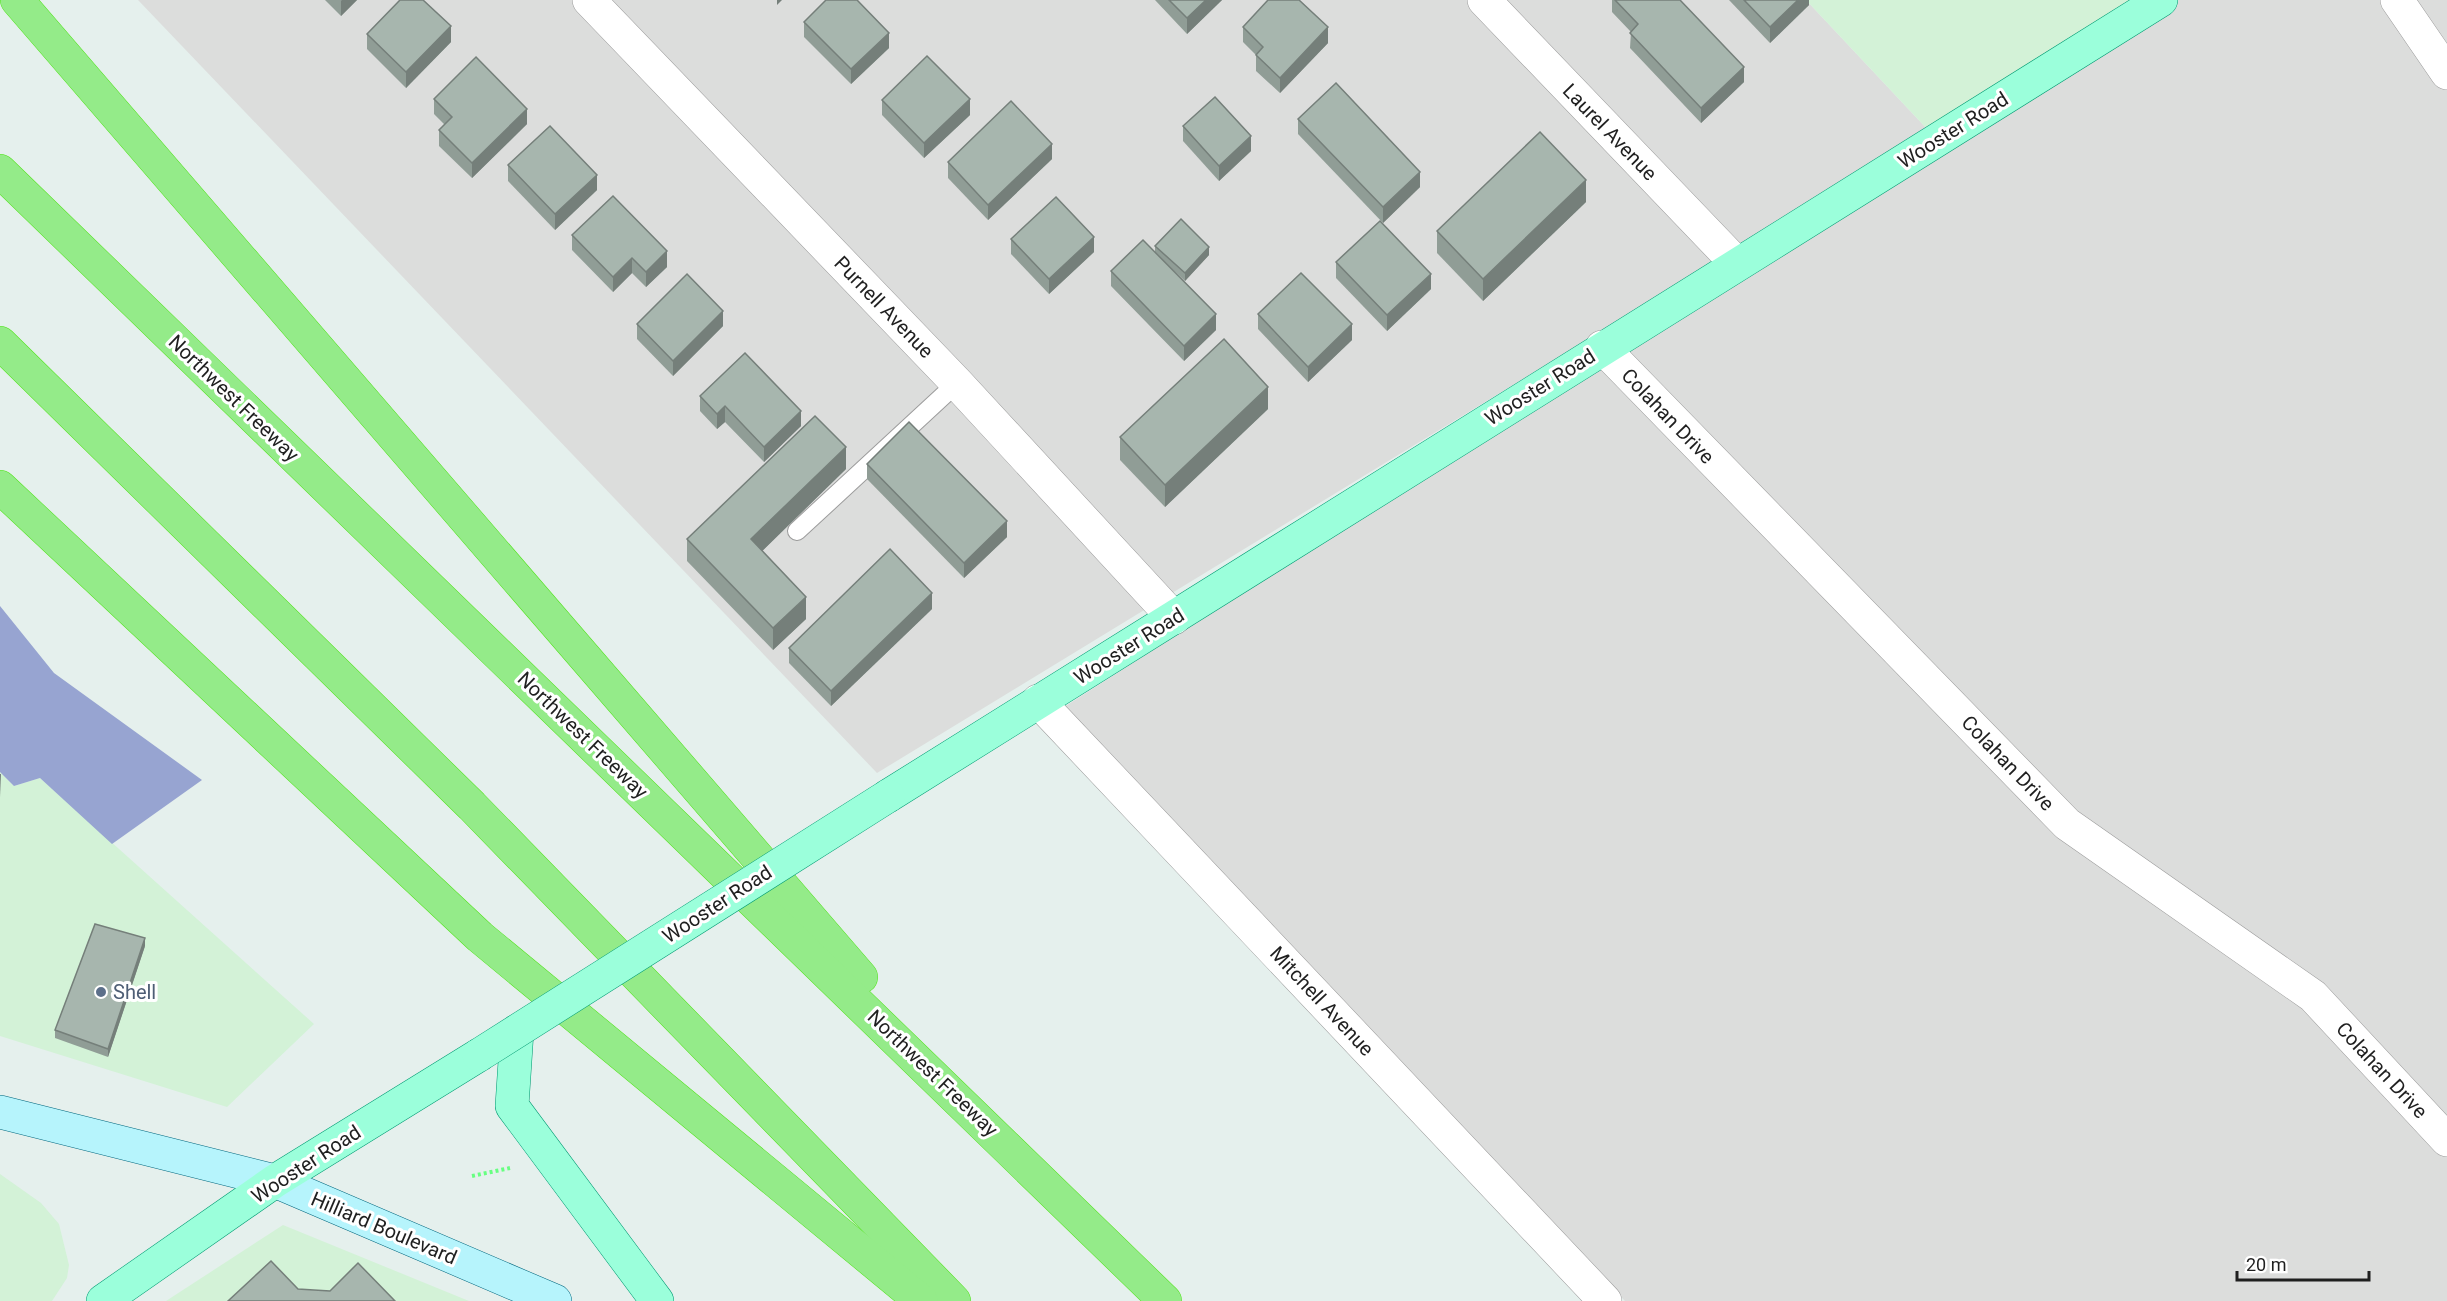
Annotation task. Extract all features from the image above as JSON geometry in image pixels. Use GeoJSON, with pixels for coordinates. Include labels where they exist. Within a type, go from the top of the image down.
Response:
{"type":"FeatureCollection","features":[{"type":"Feature","properties":{"kind":"highway"},"geometry":{"type":"LineString","coordinates":[[17,0],[1001,1140]]}},
{"type":"Feature","properties":{"kind":"highway","name":"Northwest Freeway"},"geometry":{"type":"LineString","coordinates":[[0,171],[1165,1301]]}},
{"type":"Feature","properties":{"kind":"highway"},"geometry":{"type":"LineString","coordinates":[[0,343],[472,806],[954,1301]]}},
{"type":"Feature","properties":{"kind":"highway"},"geometry":{"type":"LineString","coordinates":[[0,487],[480,937],[921,1301]]}},
{"type":"Feature","properties":{"kind":"main road","name":"Wooster Road"},"geometry":{"type":"LineString","coordinates":[[103,1301],[275,1181],[479,1055],[1602,347],[2161,0]]}},
{"type":"Feature","properties":{"kind":"main road"},"geometry":{"type":"LineString","coordinates":[[517,1031],[512,1106],[657,1301]]}},
{"type":"Feature","properties":{"kind":"main road","name":"Hilliard Boulevard"},"geometry":{"type":"LineString","coordinates":[[0,1112],[275,1181],[555,1301]]}},
{"type":"Feature","properties":{"kind":"street","name":"Purnell Avenue"},"geometry":{"type":"LineString","coordinates":[[589,0],[957,383],[1174,618]]}},
{"type":"Feature","properties":{"kind":"street","name":"Laurel Avenue"},"geometry":{"type":"LineString","coordinates":[[1484,0],[1737,264]]}},
{"type":"Feature","properties":{"kind":"street"},"geometry":{"type":"LineString","coordinates":[[2397,0],[2447,73]]}},
{"type":"Feature","properties":{"kind":"street","name":"Colahan Drive"},"geometry":{"type":"LineString","coordinates":[[1602,347],[2067,824],[2313,996],[2447,1140]]}},
{"type":"Feature","properties":{"kind":"street","name":"Mitchell Avenue"},"geometry":{"type":"LineString","coordinates":[[1038,701],[1605,1301]]}},
{"type":"Feature","properties":{"kind":"lane"},"geometry":{"type":"LineString","coordinates":[[797,531],[957,383]]}},
{"type":"Feature","properties":{"kind":"path"},"geometry":{"type":"LineString","coordinates":[[472,1176],[517,1167]]}},
{"type":"Feature","properties":{"kind":"shaded area"},"geometry":{"type":"Polygon","coordinates":[[[138,0],[1806,0],[1929,131],[877,773],[138,0]]]}},
{"type":"Feature","properties":{"kind":"shaded area"},"geometry":{"type":"Polygon","coordinates":[[[1806,0],[2131,0],[1929,131],[1806,0]]]}},
{"type":"Feature","properties":{"kind":"shaded area"},"geometry":{"type":"Polygon","coordinates":[[[2169,0],[2447,0],[2447,1301],[1625,1301],[1061,709],[2169,0]]]}},
{"type":"Feature","properties":{"kind":"shaded area"},"geometry":{"type":"Polygon","coordinates":[[[0,606],[54,673],[202,780],[112,844],[40,778],[14,786],[0,772],[0,606]]]}},
{"type":"Feature","properties":{"kind":"shaded area"},"geometry":{"type":"Polygon","coordinates":[[[0,772],[14,786],[40,778],[314,1024],[227,1107],[0,1036],[0,772]]]}},
{"type":"Feature","properties":{"kind":"shaded area"},"geometry":{"type":"Polygon","coordinates":[[[0,1174],[41,1203],[59,1224],[69,1265],[67,1278],[52,1301],[0,1301],[0,1174]]]}},
{"type":"Feature","properties":{"kind":"shaded area"},"geometry":{"type":"Polygon","coordinates":[[[283,1225],[469,1301],[166,1301],[283,1225]]]}},
{"type":"Feature","properties":{"kind":"building"},"geometry":{"type":"Polygon","coordinates":[[[400,0],[423,0],[451,26],[406,72],[367,34],[400,0]]]}},
{"type":"Feature","properties":{"kind":"building"},"geometry":{"type":"Polygon","coordinates":[[[826,0],[857,0],[889,33],[851,69],[804,22],[826,0]]]}},
{"type":"Feature","properties":{"kind":"building"},"geometry":{"type":"Polygon","coordinates":[[[1169,0],[1206,0],[1187,18],[1169,0]]]}},
{"type":"Feature","properties":{"kind":"building"},"geometry":{"type":"Polygon","coordinates":[[[1268,0],[1299,0],[1328,27],[1280,78],[1256,55],[1263,47],[1243,27],[1268,0]]]}},
{"type":"Feature","properties":{"kind":"building"},"geometry":{"type":"Polygon","coordinates":[[[1615,0],[1680,0],[1744,67],[1701,108],[1630,33],[1638,24],[1615,0]]]}},
{"type":"Feature","properties":{"kind":"building"},"geometry":{"type":"Polygon","coordinates":[[[1744,0],[1798,0],[1770,27],[1744,0]]]}},
{"type":"Feature","properties":{"kind":"building"},"geometry":{"type":"Polygon","coordinates":[[[927,56],[970,99],[924,143],[882,100],[927,56]]]}},
{"type":"Feature","properties":{"kind":"building"},"geometry":{"type":"Polygon","coordinates":[[[476,57],[527,109],[472,163],[439,130],[452,117],[434,99],[476,57]]]}},
{"type":"Feature","properties":{"kind":"building"},"geometry":{"type":"Polygon","coordinates":[[[1336,83],[1420,172],[1383,207],[1298,119],[1336,83]]]}},
{"type":"Feature","properties":{"kind":"building"},"geometry":{"type":"Polygon","coordinates":[[[1215,97],[1251,136],[1219,166],[1183,126],[1215,97]]]}},
{"type":"Feature","properties":{"kind":"building"},"geometry":{"type":"Polygon","coordinates":[[[1011,101],[1052,144],[988,205],[948,162],[1011,101]]]}},
{"type":"Feature","properties":{"kind":"building"},"geometry":{"type":"Polygon","coordinates":[[[550,126],[597,175],[555,214],[508,165],[550,126]]]}},
{"type":"Feature","properties":{"kind":"building"},"geometry":{"type":"Polygon","coordinates":[[[1540,132],[1586,180],[1483,279],[1437,231],[1540,132]]]}},
{"type":"Feature","properties":{"kind":"building"},"geometry":{"type":"Polygon","coordinates":[[[613,196],[667,251],[646,272],[632,258],[613,277],[572,235],[613,196]]]}},
{"type":"Feature","properties":{"kind":"building"},"geometry":{"type":"Polygon","coordinates":[[[1056,197],[1094,237],[1049,279],[1011,239],[1056,197]]]}},
{"type":"Feature","properties":{"kind":"building"},"geometry":{"type":"Polygon","coordinates":[[[1181,219],[1209,247],[1185,273],[1155,246],[1181,219]]]}},
{"type":"Feature","properties":{"kind":"building"},"geometry":{"type":"Polygon","coordinates":[[[1380,221],[1431,274],[1387,315],[1336,262],[1380,221]]]}},
{"type":"Feature","properties":{"kind":"building"},"geometry":{"type":"Polygon","coordinates":[[[1143,240],[1216,314],[1184,346],[1111,271],[1143,240]]]}},
{"type":"Feature","properties":{"kind":"building"},"geometry":{"type":"Polygon","coordinates":[[[1301,273],[1352,324],[1308,367],[1258,314],[1301,273]]]}},
{"type":"Feature","properties":{"kind":"building"},"geometry":{"type":"Polygon","coordinates":[[[687,274],[723,311],[673,361],[637,324],[687,274]]]}},
{"type":"Feature","properties":{"kind":"building"},"geometry":{"type":"Polygon","coordinates":[[[1224,339],[1268,387],[1165,485],[1120,437],[1224,339]]]}},
{"type":"Feature","properties":{"kind":"building"},"geometry":{"type":"Polygon","coordinates":[[[745,353],[801,411],[764,447],[725,406],[717,414],[700,396],[745,353]]]}},
{"type":"Feature","properties":{"kind":"building"},"geometry":{"type":"Polygon","coordinates":[[[815,416],[846,447],[751,539],[806,597],[773,628],[687,539],[815,416]]]}},
{"type":"Feature","properties":{"kind":"building"},"geometry":{"type":"Polygon","coordinates":[[[909,422],[1007,521],[964,563],[867,464],[909,422]]]}},
{"type":"Feature","properties":{"kind":"building"},"geometry":{"type":"Polygon","coordinates":[[[890,549],[932,593],[831,691],[789,648],[890,549]]]}},
{"type":"Feature","properties":{"kind":"building","name":"Shell"},"geometry":{"type":"Polygon","coordinates":[[[95,924],[145,938],[108,1049],[55,1030],[95,924]]]}},
{"type":"Feature","properties":{"kind":"building"},"geometry":{"type":"Polygon","coordinates":[[[271,1261],[298,1289],[330,1291],[358,1263],[395,1301],[228,1301],[271,1261]]]}},
{"type":"Feature","properties":{"kind":"place","name":"Shell"},"geometry":{"type":"Point","coordinates":[101,992]}}]}
